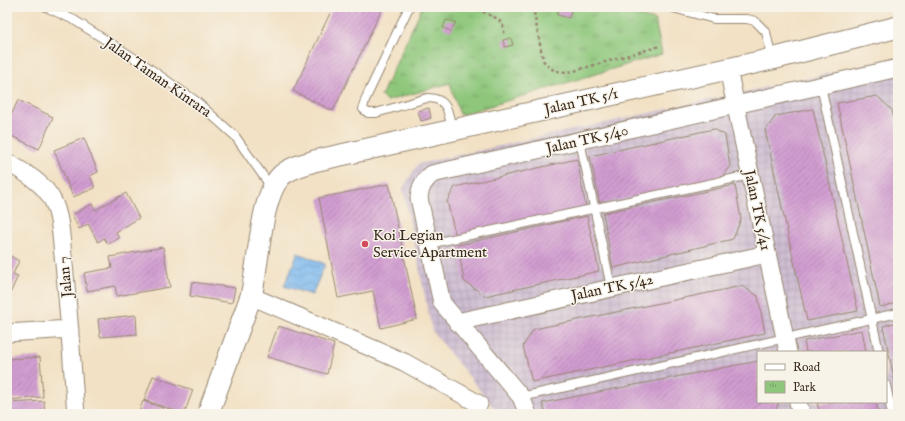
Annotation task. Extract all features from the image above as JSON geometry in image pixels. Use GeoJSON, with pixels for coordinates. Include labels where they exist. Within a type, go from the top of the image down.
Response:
{"type":"FeatureCollection","features":[{"type":"Feature","properties":{"kind":"street","name":"Jalan TK 5/1"},"geometry":{"type":"LineString","coordinates":[[272,188],[281,176],[292,169],[314,161],[772,59],[898,27]]}},
{"type":"Feature","properties":{"kind":"street","name":"Jalan TK 5/40"},"geometry":{"type":"LineString","coordinates":[[528,414],[521,397],[456,322],[442,302],[419,198],[419,191],[424,181],[432,174],[898,68]]}},
{"type":"Feature","properties":{"kind":"street","name":"Jalan TK 5/41"},"geometry":{"type":"LineString","coordinates":[[728,69],[786,344]]}},
{"type":"Feature","properties":{"kind":"street","name":"Jalan 7"},"geometry":{"type":"LineString","coordinates":[[7,162],[44,188],[53,201],[59,220],[70,329],[76,414]]}},
{"type":"Feature","properties":{"kind":"street"},"geometry":{"type":"LineString","coordinates":[[208,414],[251,296],[255,279],[265,209],[272,188]]}},
{"type":"Feature","properties":{"kind":"street","name":"Jalan TK 5/42"},"geometry":{"type":"LineString","coordinates":[[456,322],[767,254]]}},
{"type":"Feature","properties":{"kind":"street"},"geometry":{"type":"LineString","coordinates":[[251,296],[404,362],[479,404]]}},
{"type":"Feature","properties":{"kind":"street"},"geometry":{"type":"LineString","coordinates":[[7,333],[70,329]]}},
{"type":"Feature","properties":{"kind":"street"},"geometry":{"type":"LineString","coordinates":[[798,403],[801,414]]}},
{"type":"Feature","properties":{"kind":"lane","name":"Jalan Taman Kinrara"},"geometry":{"type":"LineString","coordinates":[[46,7],[74,20],[142,63],[196,101],[235,136],[272,188]]}},
{"type":"Feature","properties":{"kind":"lane"},"geometry":{"type":"LineString","coordinates":[[409,7],[365,100],[363,110],[368,113],[376,113],[427,98],[436,98],[446,107],[452,130]]}},
{"type":"Feature","properties":{"kind":"lane"},"geometry":{"type":"LineString","coordinates":[[669,7],[714,19],[747,19],[756,21],[766,32],[772,59]]}},
{"type":"Feature","properties":{"kind":"lane"},"geometry":{"type":"LineString","coordinates":[[821,86],[879,351]]}},
{"type":"Feature","properties":{"kind":"lane"},"geometry":{"type":"LineString","coordinates":[[580,141],[612,287]]}},
{"type":"Feature","properties":{"kind":"lane"},"geometry":{"type":"LineString","coordinates":[[429,244],[750,174]]}},
{"type":"Feature","properties":{"kind":"lane"},"geometry":{"type":"LineString","coordinates":[[521,397],[786,344],[871,318],[898,313]]}},
{"type":"Feature","properties":{"kind":"lane"},"geometry":{"type":"LineString","coordinates":[[887,390],[892,414]]}},
{"type":"Feature","properties":{"kind":"path"},"geometry":{"type":"LineString","coordinates":[[480,7],[481,11],[501,22],[504,27],[504,34]]}},
{"type":"Feature","properties":{"kind":"path"},"geometry":{"type":"LineString","coordinates":[[533,7],[543,60],[547,67],[554,71],[574,71],[660,46]]}},
{"type":"Feature","properties":{"kind":"shaded area"},"geometry":{"type":"Polygon","coordinates":[[[898,58],[898,414],[499,414],[432,331],[403,188],[418,164],[898,58]]]}},
{"type":"Feature","properties":{"kind":"green space"},"geometry":{"type":"Polygon","coordinates":[[[422,7],[603,7],[655,20],[662,54],[460,115],[450,83],[387,101],[381,96],[422,7]]]}},
{"type":"Feature","properties":{"kind":"water"},"geometry":{"type":"Polygon","coordinates":[[[298,253],[325,264],[312,295],[284,286],[298,253]]]}},
{"type":"Feature","properties":{"kind":"building"},"geometry":{"type":"Polygon","coordinates":[[[333,7],[383,7],[333,111],[293,91],[333,7]]]}},
{"type":"Feature","properties":{"kind":"building"},"geometry":{"type":"Polygon","coordinates":[[[559,7],[572,7],[569,18],[557,15],[559,7]]]}},
{"type":"Feature","properties":{"kind":"building"},"geometry":{"type":"Polygon","coordinates":[[[446,20],[456,22],[451,31],[443,28],[446,20]]]}},
{"type":"Feature","properties":{"kind":"building"},"geometry":{"type":"Polygon","coordinates":[[[511,38],[513,45],[505,47],[503,40],[511,38]]]}},
{"type":"Feature","properties":{"kind":"building"},"geometry":{"type":"Polygon","coordinates":[[[877,96],[892,110],[898,139],[898,303],[880,307],[837,103],[877,96]]]}},
{"type":"Feature","properties":{"kind":"building"},"geometry":{"type":"Polygon","coordinates":[[[18,100],[53,117],[39,149],[7,134],[7,125],[18,100]]]}},
{"type":"Feature","properties":{"kind":"building"},"geometry":{"type":"Polygon","coordinates":[[[429,108],[431,118],[421,121],[418,111],[429,108]]]}},
{"type":"Feature","properties":{"kind":"building"},"geometry":{"type":"Polygon","coordinates":[[[813,109],[858,311],[807,321],[765,130],[776,116],[813,109]]]}},
{"type":"Feature","properties":{"kind":"building"},"geometry":{"type":"Polygon","coordinates":[[[714,129],[725,135],[730,166],[722,177],[600,204],[590,156],[714,129]]]}},
{"type":"Feature","properties":{"kind":"building"},"geometry":{"type":"Polygon","coordinates":[[[84,138],[98,172],[90,176],[95,188],[73,197],[54,150],[84,138]]]}},
{"type":"Feature","properties":{"kind":"building"},"geometry":{"type":"Polygon","coordinates":[[[577,159],[586,208],[456,237],[447,201],[455,187],[577,159]]]}},
{"type":"Feature","properties":{"kind":"building","name":"Koi Legian Service Apartment"},"geometry":{"type":"Polygon","coordinates":[[[389,184],[417,319],[381,328],[373,291],[338,298],[319,198],[389,184]]]}},
{"type":"Feature","properties":{"kind":"building"},"geometry":{"type":"Polygon","coordinates":[[[735,185],[741,219],[733,239],[613,268],[603,213],[735,185]]]}},
{"type":"Feature","properties":{"kind":"building"},"geometry":{"type":"Polygon","coordinates":[[[126,193],[139,218],[116,232],[119,238],[108,244],[104,238],[98,242],[88,224],[79,229],[72,215],[92,204],[95,210],[126,193]]]}},
{"type":"Feature","properties":{"kind":"building"},"geometry":{"type":"Polygon","coordinates":[[[587,216],[599,271],[485,296],[464,281],[458,245],[587,216]]]}},
{"type":"Feature","properties":{"kind":"building"},"geometry":{"type":"Polygon","coordinates":[[[163,247],[170,287],[117,296],[115,286],[87,291],[84,273],[112,268],[110,257],[163,247]]]}},
{"type":"Feature","properties":{"kind":"building"},"geometry":{"type":"Polygon","coordinates":[[[7,254],[19,261],[13,274],[18,276],[7,300],[7,254]]]}},
{"type":"Feature","properties":{"kind":"building"},"geometry":{"type":"Polygon","coordinates":[[[192,282],[235,288],[232,303],[190,296],[192,282]]]}},
{"type":"Feature","properties":{"kind":"building"},"geometry":{"type":"Polygon","coordinates":[[[742,286],[758,296],[765,333],[532,382],[523,346],[534,329],[742,286]]]}},
{"type":"Feature","properties":{"kind":"building"},"geometry":{"type":"Polygon","coordinates":[[[136,315],[137,334],[100,337],[98,319],[136,315]]]}},
{"type":"Feature","properties":{"kind":"building"},"geometry":{"type":"Polygon","coordinates":[[[898,322],[898,392],[897,392],[883,326],[898,322]]]}},
{"type":"Feature","properties":{"kind":"building"},"geometry":{"type":"Polygon","coordinates":[[[278,326],[334,344],[327,374],[267,357],[278,326]]]}},
{"type":"Feature","properties":{"kind":"building"},"geometry":{"type":"Polygon","coordinates":[[[862,330],[866,351],[806,351],[804,341],[862,330]]]}},
{"type":"Feature","properties":{"kind":"building"},"geometry":{"type":"Polygon","coordinates":[[[40,357],[43,397],[7,400],[7,359],[40,357]]]}},
{"type":"Feature","properties":{"kind":"building"},"geometry":{"type":"Polygon","coordinates":[[[757,361],[757,403],[779,403],[774,414],[546,414],[542,403],[757,361]]]}},
{"type":"Feature","properties":{"kind":"building"},"geometry":{"type":"Polygon","coordinates":[[[153,376],[193,390],[184,414],[144,400],[153,376]]]}},
{"type":"Feature","properties":{"kind":"building"},"geometry":{"type":"Polygon","coordinates":[[[44,401],[45,414],[7,414],[7,403],[44,401]]]}},
{"type":"Feature","properties":{"kind":"building"},"geometry":{"type":"Polygon","coordinates":[[[143,401],[163,408],[161,414],[138,414],[143,401]]]}},
{"type":"Feature","properties":{"kind":"building"},"geometry":{"type":"Polygon","coordinates":[[[817,403],[876,403],[879,414],[820,414],[817,403]]]}},
{"type":"Feature","properties":{"kind":"place","name":"Koi Legian Service Apartment"},"geometry":{"type":"Point","coordinates":[365,244]}}]}
